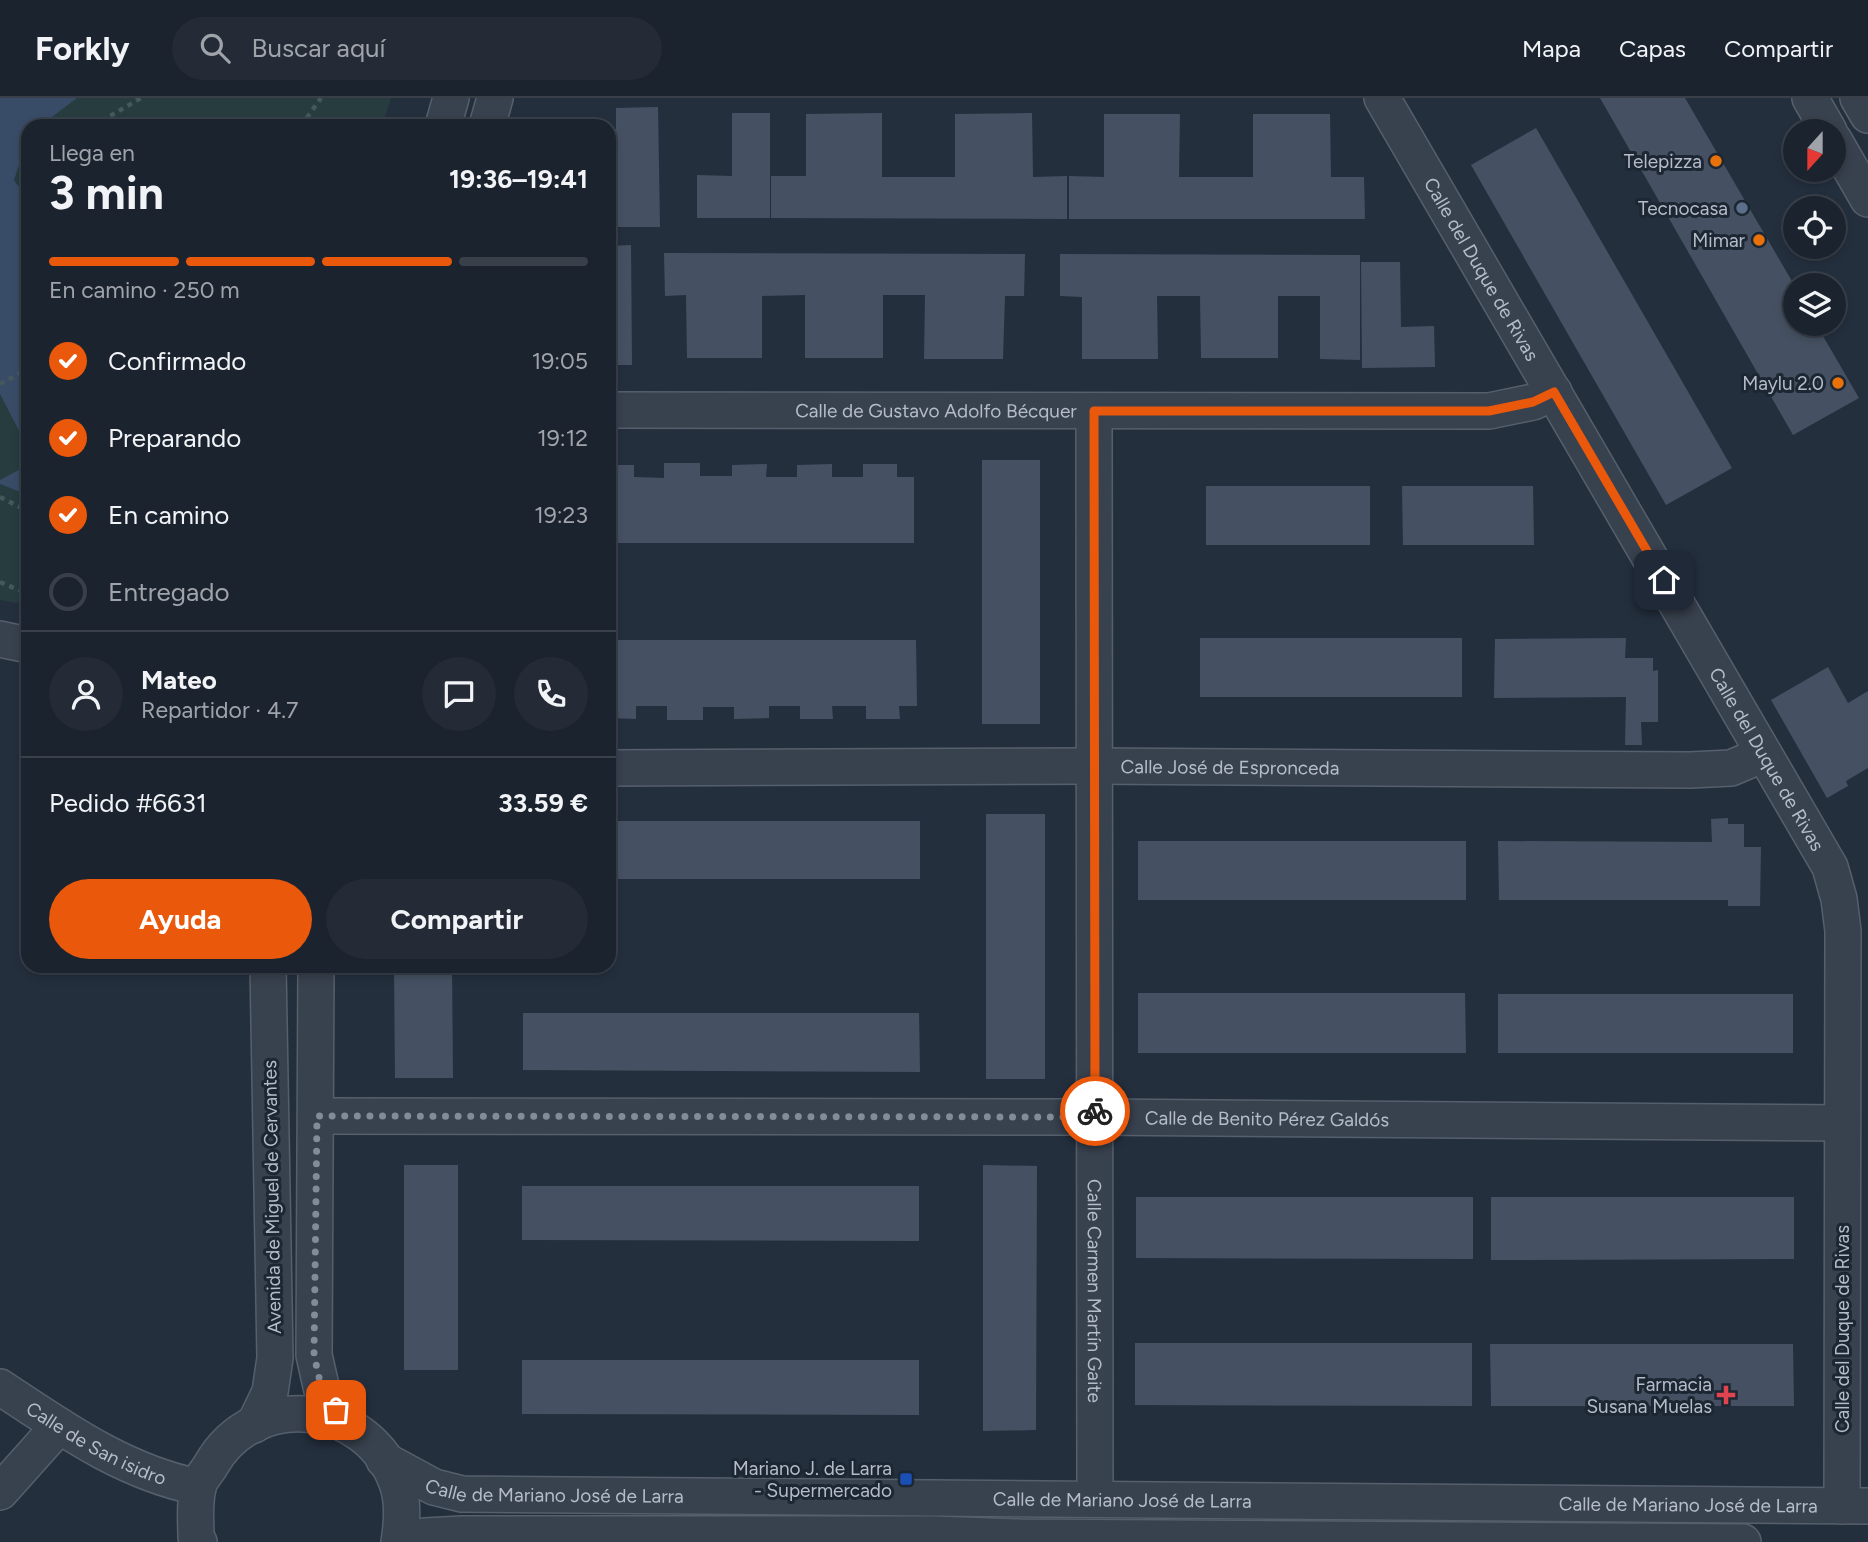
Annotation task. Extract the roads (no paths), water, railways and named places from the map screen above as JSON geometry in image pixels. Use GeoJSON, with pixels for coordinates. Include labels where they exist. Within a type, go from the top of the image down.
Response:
{"type":"FeatureCollection","features":[{"type":"Feature","properties":{"kind":"street"},"geometry":{"type":"LineString","coordinates":[[445,119],[451,98]]}},
{"type":"Feature","properties":{"kind":"street"},"geometry":{"type":"LineString","coordinates":[[489,119],[495,98]]}},
{"type":"Feature","properties":{"kind":"street","name":"Calle del Duque de Rivas"},"geometry":{"type":"LineString","coordinates":[[1382,98],[1830,867],[1839,899],[1843,931],[1841,1123],[1855,1506]]}},
{"type":"Feature","properties":{"kind":"street"},"geometry":{"type":"LineString","coordinates":[[1810,98],[1822,119]]}},
{"type":"Feature","properties":{"kind":"street"},"geometry":{"type":"LineString","coordinates":[[1858,98],[1868,115]]}},
{"type":"Feature","properties":{"kind":"street"},"geometry":{"type":"LineString","coordinates":[[1846,161],[1868,199]]}},
{"type":"Feature","properties":{"kind":"street","name":"Calle de Gustavo Adolfo Bécquer"},"geometry":{"type":"LineString","coordinates":[[616,410],[1489,411],[1533,402],[1554,392]]}},
{"type":"Feature","properties":{"kind":"street","name":"Calle Carmen Martín Gaite"},"geometry":{"type":"LineString","coordinates":[[1094,411],[1095,1499]]}},
{"type":"Feature","properties":{"kind":"street"},"geometry":{"type":"LineString","coordinates":[[0,639],[21,644]]}},
{"type":"Feature","properties":{"kind":"street","name":"Calle José de Espronceda"},"geometry":{"type":"LineString","coordinates":[[616,768],[1095,766],[1690,770],[1731,768],[1764,754]]}},
{"type":"Feature","properties":{"kind":"street","name":"Avenida de Miguel de Cervantes"},"geometry":{"type":"LineString","coordinates":[[254,1425],[270,1392],[275,1358],[268,973]]}},
{"type":"Feature","properties":{"kind":"street","name":"Avenida de Miguel de Cervantes"},"geometry":{"type":"LineString","coordinates":[[316,973],[314,1355],[323,1395],[349,1425]]}},
{"type":"Feature","properties":{"kind":"street","name":"Calle de Benito Pérez Galdós"},"geometry":{"type":"LineString","coordinates":[[317,1116],[1095,1117],[1841,1123]]}},
{"type":"Feature","properties":{"kind":"street","name":"Calle de San isidro"},"geometry":{"type":"LineString","coordinates":[[0,1387],[112,1457],[162,1480],[198,1487]]}},
{"type":"Feature","properties":{"kind":"street"},"geometry":{"type":"LineString","coordinates":[[199,1542],[196,1537],[198,1487],[223,1444],[271,1415],[323,1415],[349,1425],[378,1449],[399,1493],[403,1513],[399,1542]]}},
{"type":"Feature","properties":{"kind":"street"},"geometry":{"type":"LineString","coordinates":[[0,1492],[59,1426]]}},
{"type":"Feature","properties":{"kind":"street","name":"Calle de Mariano José de Larra"},"geometry":{"type":"LineString","coordinates":[[384,1460],[434,1487],[462,1494],[1855,1506]]}},
{"type":"Feature","properties":{"kind":"street","name":"Calle de Mariano José de Larra"},"geometry":{"type":"LineString","coordinates":[[406,1542],[425,1536],[462,1534],[1743,1542]]}},
{"type":"Feature","properties":{"kind":"water"},"geometry":{"type":"Polygon","coordinates":[[[0,98],[77,98],[49,119],[21,119],[21,159],[14,180],[21,190],[21,434],[0,394],[0,98]]]}},
{"type":"Feature","properties":{"kind":"water"},"geometry":{"type":"Polygon","coordinates":[[[21,469],[21,492],[0,484],[0,480],[21,469]]]}},
{"type":"Feature","properties":{"kind":"place","name":"Telepizza"},"geometry":{"type":"Point","coordinates":[1716,161]}},
{"type":"Feature","properties":{"kind":"place","name":"Tecnocasa"},"geometry":{"type":"Point","coordinates":[1742,208]}},
{"type":"Feature","properties":{"kind":"place","name":"Mimar"},"geometry":{"type":"Point","coordinates":[1759,240]}},
{"type":"Feature","properties":{"kind":"place","name":"Maylu 2.0"},"geometry":{"type":"Point","coordinates":[1838,383]}},
{"type":"Feature","properties":{"kind":"place","name":"Farmacia Susana Muelas"},"geometry":{"type":"Point","coordinates":[1726,1395]}},
{"type":"Feature","properties":{"kind":"place","name":"Mariano J. de Larra - Supermercado"},"geometry":{"type":"Point","coordinates":[906,1479]}}]}
